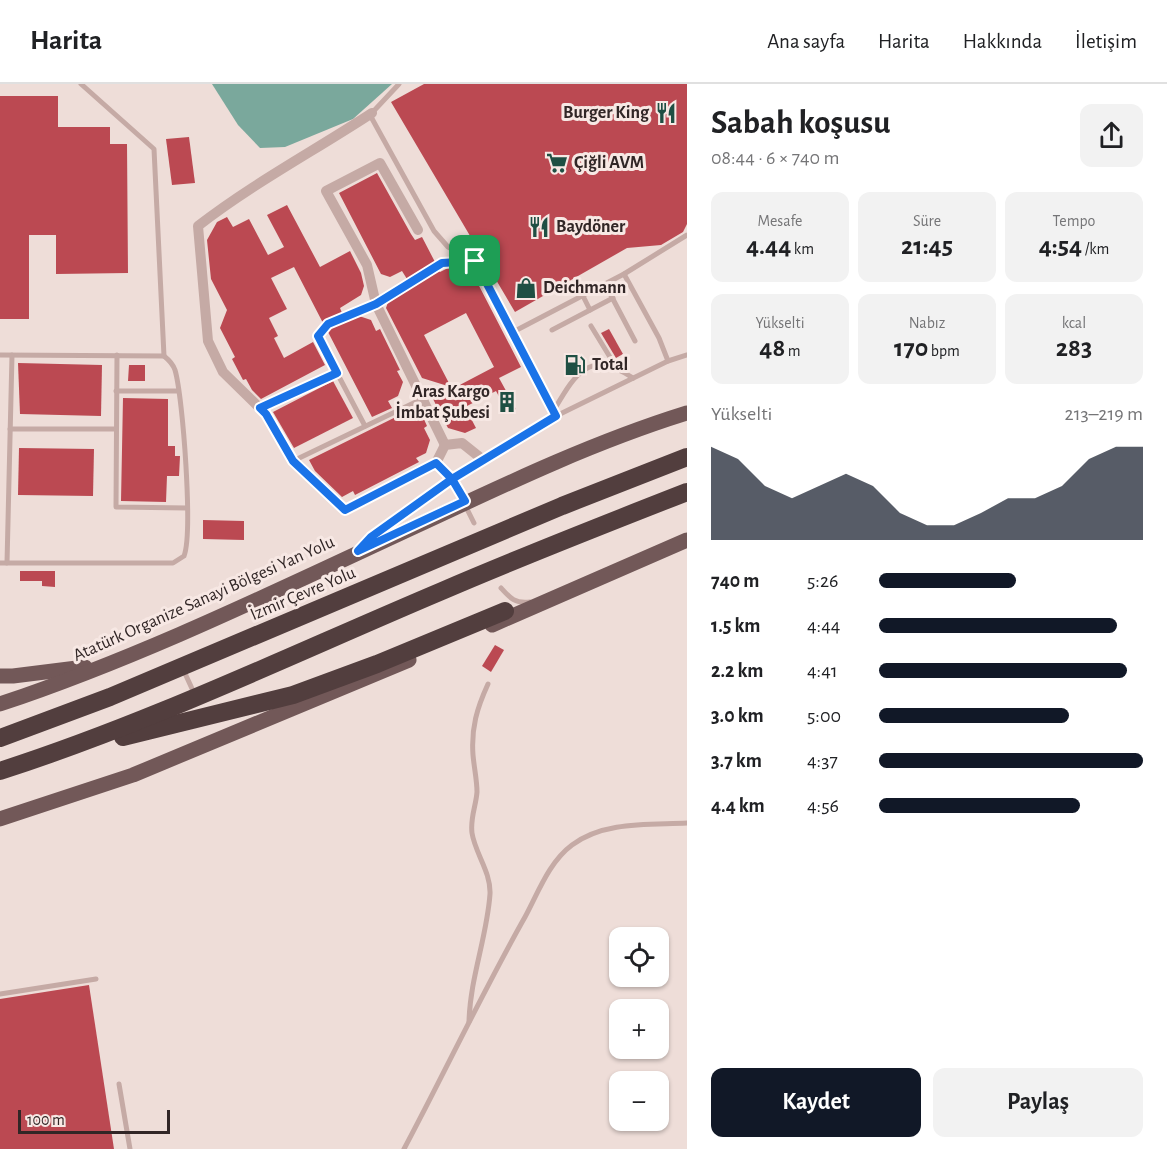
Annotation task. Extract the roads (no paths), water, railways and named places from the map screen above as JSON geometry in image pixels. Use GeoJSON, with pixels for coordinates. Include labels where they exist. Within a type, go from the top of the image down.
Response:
{"type":"FeatureCollection","features":[{"type":"Feature","properties":{"kind":"highway","name":"İzmir Çevre Yolu"},"geometry":{"type":"LineString","coordinates":[[0,738],[110,697],[551,510],[687,457]]}},
{"type":"Feature","properties":{"kind":"highway"},"geometry":{"type":"LineString","coordinates":[[0,771],[196,698],[442,591],[687,492]]}},
{"type":"Feature","properties":{"kind":"highway"},"geometry":{"type":"LineString","coordinates":[[597,527],[687,504]]}},
{"type":"Feature","properties":{"kind":"highway"},"geometry":{"type":"LineString","coordinates":[[48,754],[293,695],[377,664],[505,611]]}},
{"type":"Feature","properties":{"kind":"main road","name":"Atatürk Organize Sanayi Bölgesi Yan Yolu"},"geometry":{"type":"LineString","coordinates":[[0,704],[114,662],[266,596],[465,501],[587,448],[638,428],[687,413]]}},
{"type":"Feature","properties":{"kind":"main road"},"geometry":{"type":"LineString","coordinates":[[0,819],[133,775],[227,737],[535,608],[687,540]]}},
{"type":"Feature","properties":{"kind":"main road"},"geometry":{"type":"LineString","coordinates":[[0,676],[35,674],[114,662]]}},
{"type":"Feature","properties":{"kind":"street"},"geometry":{"type":"LineString","coordinates":[[372,113],[301,159],[236,197],[198,226],[208,341],[223,372],[266,414],[293,461],[345,510],[436,463],[444,445],[376,304],[367,265],[326,191],[380,163],[418,230]]}},
{"type":"Feature","properties":{"kind":"street"},"geometry":{"type":"LineString","coordinates":[[444,445],[462,443],[482,459]]}},
{"type":"Feature","properties":{"kind":"street"},"geometry":{"type":"LineString","coordinates":[[436,463],[452,479]]}},
{"type":"Feature","properties":{"kind":"lane"},"geometry":{"type":"LineString","coordinates":[[0,563],[177,562],[186,552],[184,433],[174,369],[164,356],[154,149],[81,84]]}},
{"type":"Feature","properties":{"kind":"lane"},"geometry":{"type":"LineString","coordinates":[[399,84],[370,116],[434,231],[448,247],[475,261],[555,413]]}},
{"type":"Feature","properties":{"kind":"lane"},"geometry":{"type":"LineString","coordinates":[[513,332],[624,274],[687,235]]}},
{"type":"Feature","properties":{"kind":"lane"},"geometry":{"type":"LineString","coordinates":[[365,426],[318,336],[328,324],[376,304],[442,263],[475,261]]}},
{"type":"Feature","properties":{"kind":"lane"},"geometry":{"type":"LineString","coordinates":[[624,274],[659,338],[668,361]]}},
{"type":"Feature","properties":{"kind":"lane"},"geometry":{"type":"LineString","coordinates":[[605,284],[635,341]]}},
{"type":"Feature","properties":{"kind":"lane"},"geometry":{"type":"LineString","coordinates":[[583,296],[590,310]]}},
{"type":"Feature","properties":{"kind":"lane"},"geometry":{"type":"LineString","coordinates":[[552,330],[613,298]]}},
{"type":"Feature","properties":{"kind":"lane"},"geometry":{"type":"LineString","coordinates":[[591,327],[616,367],[633,378]]}},
{"type":"Feature","properties":{"kind":"lane"},"geometry":{"type":"LineString","coordinates":[[0,355],[164,356]]}},
{"type":"Feature","properties":{"kind":"lane"},"geometry":{"type":"LineString","coordinates":[[7,563],[12,355]]}},
{"type":"Feature","properties":{"kind":"lane"},"geometry":{"type":"LineString","coordinates":[[117,355],[116,507],[186,508]]}},
{"type":"Feature","properties":{"kind":"lane"},"geometry":{"type":"LineString","coordinates":[[358,551],[371,537],[452,479],[555,413],[668,361],[687,355]]}},
{"type":"Feature","properties":{"kind":"lane"},"geometry":{"type":"LineString","coordinates":[[555,413],[575,375],[594,365],[616,367]]}},
{"type":"Feature","properties":{"kind":"lane"},"geometry":{"type":"LineString","coordinates":[[260,408],[337,373]]}},
{"type":"Feature","properties":{"kind":"lane"},"geometry":{"type":"LineString","coordinates":[[116,391],[178,391]]}},
{"type":"Feature","properties":{"kind":"lane"},"geometry":{"type":"LineString","coordinates":[[293,461],[422,399]]}},
{"type":"Feature","properties":{"kind":"lane"},"geometry":{"type":"LineString","coordinates":[[10,429],[116,429]]}},
{"type":"Feature","properties":{"kind":"lane"},"geometry":{"type":"LineString","coordinates":[[452,479],[474,523]]}},
{"type":"Feature","properties":{"kind":"lane"},"geometry":{"type":"LineString","coordinates":[[501,588],[512,600],[521,603],[530,602],[621,564],[668,549]]}},
{"type":"Feature","properties":{"kind":"lane"},"geometry":{"type":"LineString","coordinates":[[182,667],[196,698]]}},
{"type":"Feature","properties":{"kind":"lane"},"geometry":{"type":"LineString","coordinates":[[469,1025],[469,996],[490,893],[472,834],[472,813],[477,789],[473,730],[476,710],[488,684]]}},
{"type":"Feature","properties":{"kind":"lane"},"geometry":{"type":"LineString","coordinates":[[404,1149],[499,963],[558,858],[573,844],[596,832],[615,827],[687,823]]}},
{"type":"Feature","properties":{"kind":"lane"},"geometry":{"type":"LineString","coordinates":[[0,994],[96,979]]}},
{"type":"Feature","properties":{"kind":"lane"},"geometry":{"type":"LineString","coordinates":[[118,1084],[130,1149]]}},
{"type":"Feature","properties":{"kind":"water"},"geometry":{"type":"Polygon","coordinates":[[[212,84],[392,84],[353,119],[285,147],[260,148],[238,125],[212,84]]]}},
{"type":"Feature","properties":{"kind":"place","name":"Burger King"},"geometry":{"type":"Point","coordinates":[666,113]}},
{"type":"Feature","properties":{"kind":"place","name":"Çiğli AVM"},"geometry":{"type":"Point","coordinates":[557,163]}},
{"type":"Feature","properties":{"kind":"place","name":"Baydöner"},"geometry":{"type":"Point","coordinates":[539,227]}},
{"type":"Feature","properties":{"kind":"place","name":"Deichmann"},"geometry":{"type":"Point","coordinates":[526,288]}},
{"type":"Feature","properties":{"kind":"place","name":"Total"},"geometry":{"type":"Point","coordinates":[575,365]}},
{"type":"Feature","properties":{"kind":"place","name":"Aras Kargo İmbat Şubesi"},"geometry":{"type":"Point","coordinates":[507,402]}}]}
